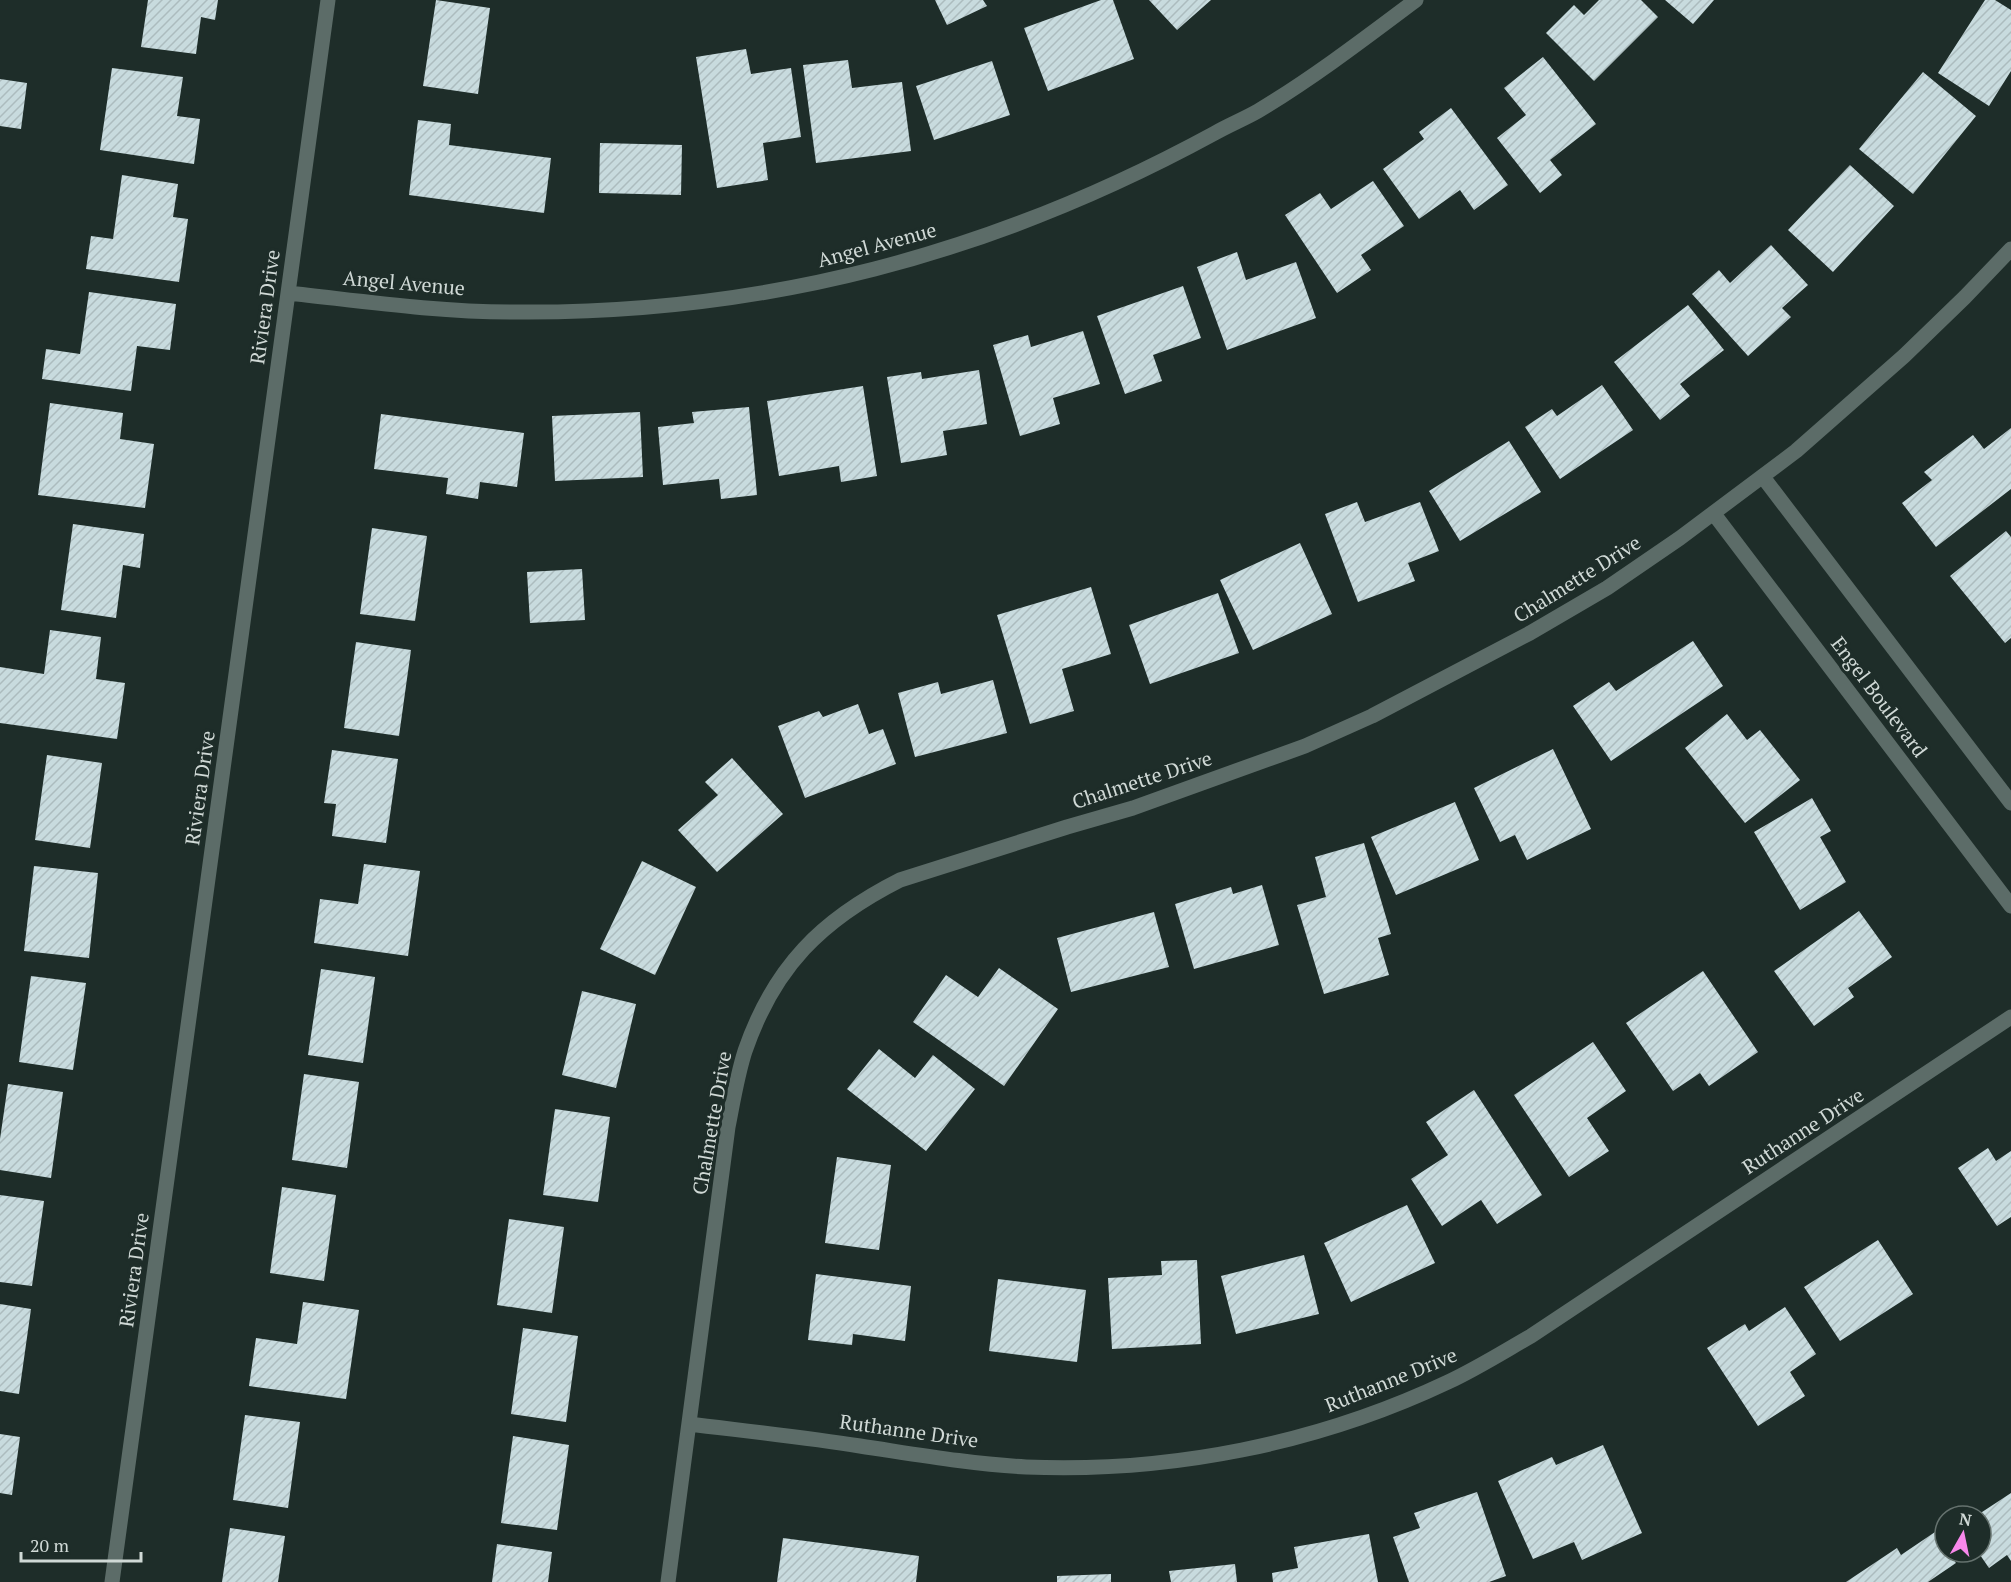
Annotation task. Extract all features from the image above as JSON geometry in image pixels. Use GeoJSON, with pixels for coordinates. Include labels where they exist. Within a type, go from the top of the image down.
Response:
{"type":"FeatureCollection","features":[{"type":"Feature","properties":{"kind":"street","name":"Riviera Drive"},"geometry":{"type":"LineString","coordinates":[[112,1582],[328,0]]}},
{"type":"Feature","properties":{"kind":"street","name":"Angel Avenue"},"geometry":{"type":"LineString","coordinates":[[288,292],[436,309],[571,312],[688,304],[789,289],[878,270],[1025,222],[1128,179],[1259,110],[1356,46],[1399,5],[1416,0]]}},
{"type":"Feature","properties":{"kind":"street","name":"Chalmette Drive"},"geometry":{"type":"LineString","coordinates":[[668,1582],[728,1127],[745,1053],[774,986],[789,966],[827,926],[850,909],[900,880],[1154,801],[1305,746],[1372,716],[1530,633],[1607,588],[1714,514],[1796,451],[1875,382],[1965,297],[2011,249]]}},
{"type":"Feature","properties":{"kind":"street","name":"Engel Boulevard"},"geometry":{"type":"LineString","coordinates":[[1763,477],[2011,803]]}},
{"type":"Feature","properties":{"kind":"street","name":"Engel Boulevard"},"geometry":{"type":"LineString","coordinates":[[1714,514],[2011,906]]}},
{"type":"Feature","properties":{"kind":"street","name":"Ruthanne Drive"},"geometry":{"type":"LineString","coordinates":[[689,1424],[956,1460],[1025,1467],[1121,1466],[1181,1460],[1281,1442],[1338,1426],[1447,1383],[1531,1336],[2011,1017]]}},
{"type":"Feature","properties":{"kind":"building"},"geometry":{"type":"Polygon","coordinates":[[[148,0],[218,0],[215,20],[201,17],[196,54],[141,47],[148,0]]]}},
{"type":"Feature","properties":{"kind":"building"},"geometry":{"type":"Polygon","coordinates":[[[436,0],[490,8],[478,94],[423,86],[436,0]]]}},
{"type":"Feature","properties":{"kind":"building"},"geometry":{"type":"Polygon","coordinates":[[[935,0],[983,0],[987,6],[947,25],[935,0]]]}},
{"type":"Feature","properties":{"kind":"building"},"geometry":{"type":"Polygon","coordinates":[[[1101,0],[1113,0],[1134,59],[1048,91],[1024,28],[1101,0]]]}},
{"type":"Feature","properties":{"kind":"building"},"geometry":{"type":"Polygon","coordinates":[[[1149,0],[1211,0],[1177,30],[1149,0]]]}},
{"type":"Feature","properties":{"kind":"building"},"geometry":{"type":"Polygon","coordinates":[[[1599,0],[1641,0],[1658,17],[1594,81],[1546,33],[1574,5],[1584,15],[1599,0]]]}},
{"type":"Feature","properties":{"kind":"building"},"geometry":{"type":"Polygon","coordinates":[[[1665,0],[1714,0],[1693,24],[1665,0]]]}},
{"type":"Feature","properties":{"kind":"building"},"geometry":{"type":"Polygon","coordinates":[[[1985,0],[1995,0],[2011,10],[2011,71],[1989,106],[1938,73],[1985,0]]]}},
{"type":"Feature","properties":{"kind":"building"},"geometry":{"type":"Polygon","coordinates":[[[746,49],[751,74],[791,68],[801,137],[763,143],[768,180],[717,188],[696,57],[746,49]]]}},
{"type":"Feature","properties":{"kind":"building"},"geometry":{"type":"Polygon","coordinates":[[[1543,57],[1596,124],[1550,160],[1562,175],[1540,193],[1497,138],[1526,115],[1504,88],[1543,57]]]}},
{"type":"Feature","properties":{"kind":"building"},"geometry":{"type":"Polygon","coordinates":[[[848,60],[852,88],[902,82],[911,151],[816,163],[803,65],[848,60]]]}},
{"type":"Feature","properties":{"kind":"building"},"geometry":{"type":"Polygon","coordinates":[[[992,61],[1010,115],[934,140],[916,86],[992,61]]]}},
{"type":"Feature","properties":{"kind":"building"},"geometry":{"type":"Polygon","coordinates":[[[112,68],[183,77],[177,116],[200,119],[194,164],[100,150],[112,68]]]}},
{"type":"Feature","properties":{"kind":"building"},"geometry":{"type":"Polygon","coordinates":[[[1923,72],[1976,116],[1913,194],[1859,149],[1923,72]]]}},
{"type":"Feature","properties":{"kind":"building"},"geometry":{"type":"Polygon","coordinates":[[[0,79],[27,83],[21,129],[0,126],[0,79]]]}},
{"type":"Feature","properties":{"kind":"building"},"geometry":{"type":"Polygon","coordinates":[[[1451,108],[1508,185],[1474,210],[1460,190],[1419,219],[1383,169],[1424,139],[1419,132],[1451,108]]]}},
{"type":"Feature","properties":{"kind":"building"},"geometry":{"type":"Polygon","coordinates":[[[418,120],[451,124],[449,145],[551,158],[544,213],[409,195],[418,120]]]}},
{"type":"Feature","properties":{"kind":"building"},"geometry":{"type":"Polygon","coordinates":[[[600,143],[682,145],[681,195],[599,193],[600,143]]]}},
{"type":"Feature","properties":{"kind":"building"},"geometry":{"type":"Polygon","coordinates":[[[1850,165],[1894,206],[1833,272],[1788,230],[1850,165]]]}},
{"type":"Feature","properties":{"kind":"building"},"geometry":{"type":"Polygon","coordinates":[[[122,175],[178,184],[173,217],[188,219],[179,282],[86,269],[91,236],[113,239],[122,175]]]}},
{"type":"Feature","properties":{"kind":"building"},"geometry":{"type":"Polygon","coordinates":[[[1373,181],[1404,226],[1361,255],[1371,270],[1337,293],[1285,215],[1320,193],[1331,209],[1373,181]]]}},
{"type":"Feature","properties":{"kind":"building"},"geometry":{"type":"Polygon","coordinates":[[[1771,245],[1808,285],[1782,308],[1791,317],[1748,356],[1692,294],[1719,270],[1730,283],[1771,245]]]}},
{"type":"Feature","properties":{"kind":"building"},"geometry":{"type":"Polygon","coordinates":[[[1237,252],[1246,280],[1296,262],[1316,318],[1227,350],[1197,267],[1237,252]]]}},
{"type":"Feature","properties":{"kind":"building"},"geometry":{"type":"Polygon","coordinates":[[[1183,286],[1201,338],[1153,355],[1162,381],[1125,394],[1097,316],[1183,286]]]}},
{"type":"Feature","properties":{"kind":"building"},"geometry":{"type":"Polygon","coordinates":[[[89,292],[176,304],[170,350],[137,346],[131,391],[42,379],[46,349],[80,354],[89,292]]]}},
{"type":"Feature","properties":{"kind":"building"},"geometry":{"type":"Polygon","coordinates":[[[1688,305],[1724,350],[1680,384],[1690,396],[1660,420],[1614,362],[1688,305]]]}},
{"type":"Feature","properties":{"kind":"building"},"geometry":{"type":"Polygon","coordinates":[[[1083,331],[1100,384],[1053,398],[1060,424],[1020,436],[993,345],[1028,335],[1031,347],[1083,331]]]}},
{"type":"Feature","properties":{"kind":"building"},"geometry":{"type":"Polygon","coordinates":[[[979,370],[987,424],[943,431],[947,455],[901,463],[887,377],[921,372],[922,379],[979,370]]]}},
{"type":"Feature","properties":{"kind":"building"},"geometry":{"type":"Polygon","coordinates":[[[1602,385],[1633,430],[1560,479],[1525,427],[1552,409],[1557,416],[1602,385]]]}},
{"type":"Feature","properties":{"kind":"building"},"geometry":{"type":"Polygon","coordinates":[[[863,386],[877,476],[841,482],[839,466],[779,476],[767,401],[863,386]]]}},
{"type":"Feature","properties":{"kind":"building"},"geometry":{"type":"Polygon","coordinates":[[[50,403],[123,413],[120,439],[154,444],[145,508],[38,495],[50,403]]]}},
{"type":"Feature","properties":{"kind":"building"},"geometry":{"type":"Polygon","coordinates":[[[749,407],[757,495],[721,499],[719,479],[663,485],[658,427],[694,423],[692,412],[749,407]]]}},
{"type":"Feature","properties":{"kind":"building"},"geometry":{"type":"Polygon","coordinates":[[[640,412],[643,477],[555,481],[552,416],[640,412]]]}},
{"type":"Feature","properties":{"kind":"building"},"geometry":{"type":"Polygon","coordinates":[[[381,414],[524,433],[517,487],[480,482],[478,499],[446,494],[448,478],[374,469],[381,414]]]}},
{"type":"Feature","properties":{"kind":"building"},"geometry":{"type":"Polygon","coordinates":[[[2011,428],[2011,489],[1936,547],[1902,503],[1932,480],[1924,472],[1973,435],[1984,449],[2011,428]]]}},
{"type":"Feature","properties":{"kind":"building"},"geometry":{"type":"Polygon","coordinates":[[[1509,441],[1541,492],[1460,541],[1429,491],[1509,441]]]}},
{"type":"Feature","properties":{"kind":"building"},"geometry":{"type":"Polygon","coordinates":[[[1357,502],[1365,522],[1420,502],[1439,551],[1408,563],[1415,581],[1358,602],[1325,514],[1357,502]]]}},
{"type":"Feature","properties":{"kind":"building"},"geometry":{"type":"Polygon","coordinates":[[[73,524],[144,534],[140,568],[123,565],[116,618],[61,610],[73,524]]]}},
{"type":"Feature","properties":{"kind":"building"},"geometry":{"type":"Polygon","coordinates":[[[372,528],[427,536],[415,621],[360,614],[372,528]]]}},
{"type":"Feature","properties":{"kind":"building"},"geometry":{"type":"Polygon","coordinates":[[[2006,531],[2011,537],[2011,638],[2005,643],[1950,576],[2006,531]]]}},
{"type":"Feature","properties":{"kind":"building"},"geometry":{"type":"Polygon","coordinates":[[[1300,543],[1332,614],[1253,650],[1220,580],[1300,543]]]}},
{"type":"Feature","properties":{"kind":"building"},"geometry":{"type":"Polygon","coordinates":[[[582,569],[585,620],[530,623],[527,572],[582,569]]]}},
{"type":"Feature","properties":{"kind":"building"},"geometry":{"type":"Polygon","coordinates":[[[1091,587],[1111,654],[1062,669],[1074,711],[1030,724],[997,615],[1091,587]]]}},
{"type":"Feature","properties":{"kind":"building"},"geometry":{"type":"Polygon","coordinates":[[[1218,593],[1239,653],[1150,684],[1129,625],[1218,593]]]}},
{"type":"Feature","properties":{"kind":"building"},"geometry":{"type":"Polygon","coordinates":[[[50,630],[101,637],[96,679],[125,683],[117,739],[0,723],[0,667],[44,674],[50,630]]]}},
{"type":"Feature","properties":{"kind":"building"},"geometry":{"type":"Polygon","coordinates":[[[1693,641],[1723,686],[1611,761],[1573,706],[1609,682],[1616,691],[1693,641]]]}},
{"type":"Feature","properties":{"kind":"building"},"geometry":{"type":"Polygon","coordinates":[[[356,642],[411,650],[399,736],[344,728],[356,642]]]}},
{"type":"Feature","properties":{"kind":"building"},"geometry":{"type":"Polygon","coordinates":[[[993,680],[1007,733],[915,757],[898,693],[938,682],[941,694],[993,680]]]}},
{"type":"Feature","properties":{"kind":"building"},"geometry":{"type":"Polygon","coordinates":[[[858,704],[869,734],[883,729],[896,764],[805,798],[778,726],[819,711],[823,717],[858,704]]]}},
{"type":"Feature","properties":{"kind":"building"},"geometry":{"type":"Polygon","coordinates":[[[1727,714],[1747,740],[1760,730],[1800,780],[1745,823],[1685,748],[1727,714]]]}},
{"type":"Feature","properties":{"kind":"building"},"geometry":{"type":"Polygon","coordinates":[[[1553,749],[1591,829],[1527,860],[1515,835],[1500,842],[1474,788],[1553,749]]]}},
{"type":"Feature","properties":{"kind":"building"},"geometry":{"type":"Polygon","coordinates":[[[332,750],[398,759],[386,843],[332,836],[336,804],[324,803],[332,750]]]}},
{"type":"Feature","properties":{"kind":"building"},"geometry":{"type":"Polygon","coordinates":[[[47,755],[102,763],[90,848],[35,840],[47,755]]]}},
{"type":"Feature","properties":{"kind":"building"},"geometry":{"type":"Polygon","coordinates":[[[732,758],[783,814],[717,872],[678,830],[718,795],[705,782],[732,758]]]}},
{"type":"Feature","properties":{"kind":"building"},"geometry":{"type":"Polygon","coordinates":[[[1812,798],[1831,831],[1820,837],[1846,882],[1800,910],[1754,832],[1812,798]]]}},
{"type":"Feature","properties":{"kind":"building"},"geometry":{"type":"Polygon","coordinates":[[[1455,802],[1479,860],[1396,895],[1371,837],[1455,802]]]}},
{"type":"Feature","properties":{"kind":"building"},"geometry":{"type":"Polygon","coordinates":[[[1364,843],[1391,934],[1378,938],[1389,975],[1324,994],[1297,905],[1326,897],[1315,857],[1364,843]]]}},
{"type":"Feature","properties":{"kind":"building"},"geometry":{"type":"Polygon","coordinates":[[[642,861],[696,887],[655,975],[600,949],[642,861]]]}},
{"type":"Feature","properties":{"kind":"building"},"geometry":{"type":"Polygon","coordinates":[[[364,864],[420,871],[408,956],[314,943],[320,899],[358,904],[364,864]]]}},
{"type":"Feature","properties":{"kind":"building"},"geometry":{"type":"Polygon","coordinates":[[[34,866],[98,873],[89,958],[24,951],[34,866]]]}},
{"type":"Feature","properties":{"kind":"building"},"geometry":{"type":"Polygon","coordinates":[[[1262,885],[1279,945],[1194,969],[1175,904],[1231,887],[1233,894],[1262,885]]]}},
{"type":"Feature","properties":{"kind":"building"},"geometry":{"type":"Polygon","coordinates":[[[1859,911],[1892,957],[1848,988],[1854,997],[1814,1026],[1774,971],[1859,911]]]}},
{"type":"Feature","properties":{"kind":"building"},"geometry":{"type":"Polygon","coordinates":[[[1154,912],[1169,967],[1071,992],[1057,938],[1154,912]]]}},
{"type":"Feature","properties":{"kind":"building"},"geometry":{"type":"Polygon","coordinates":[[[999,968],[1058,1009],[1004,1086],[913,1022],[946,975],[978,997],[999,968]]]}},
{"type":"Feature","properties":{"kind":"building"},"geometry":{"type":"Polygon","coordinates":[[[321,969],[375,977],[363,1063],[308,1055],[321,969]]]}},
{"type":"Feature","properties":{"kind":"building"},"geometry":{"type":"Polygon","coordinates":[[[1703,971],[1758,1052],[1709,1086],[1700,1073],[1673,1091],[1626,1023],[1703,971]]]}},
{"type":"Feature","properties":{"kind":"building"},"geometry":{"type":"Polygon","coordinates":[[[31,976],[86,983],[73,1070],[19,1062],[31,976]]]}},
{"type":"Feature","properties":{"kind":"building"},"geometry":{"type":"Polygon","coordinates":[[[582,991],[636,1004],[616,1088],[562,1075],[582,991]]]}},
{"type":"Feature","properties":{"kind":"building"},"geometry":{"type":"Polygon","coordinates":[[[1593,1042],[1626,1091],[1587,1118],[1609,1151],[1569,1177],[1514,1095],[1593,1042]]]}},
{"type":"Feature","properties":{"kind":"building"},"geometry":{"type":"Polygon","coordinates":[[[879,1049],[915,1078],[933,1055],[975,1089],[926,1151],[847,1089],[879,1049]]]}},
{"type":"Feature","properties":{"kind":"building"},"geometry":{"type":"Polygon","coordinates":[[[304,1074],[359,1082],[347,1168],[292,1160],[304,1074]]]}},
{"type":"Feature","properties":{"kind":"building"},"geometry":{"type":"Polygon","coordinates":[[[8,1084],[63,1092],[51,1178],[0,1170],[0,1139],[8,1084]]]}},
{"type":"Feature","properties":{"kind":"building"},"geometry":{"type":"Polygon","coordinates":[[[1474,1090],[1542,1195],[1497,1224],[1481,1200],[1442,1226],[1411,1179],[1448,1155],[1426,1122],[1474,1090]]]}},
{"type":"Feature","properties":{"kind":"building"},"geometry":{"type":"Polygon","coordinates":[[[555,1109],[610,1117],[598,1202],[543,1195],[555,1109]]]}},
{"type":"Feature","properties":{"kind":"building"},"geometry":{"type":"Polygon","coordinates":[[[1988,1148],[1996,1161],[2011,1151],[2011,1217],[1997,1226],[1958,1168],[1988,1148]]]}},
{"type":"Feature","properties":{"kind":"building"},"geometry":{"type":"Polygon","coordinates":[[[837,1157],[891,1165],[879,1250],[825,1243],[837,1157]]]}},
{"type":"Feature","properties":{"kind":"building"},"geometry":{"type":"Polygon","coordinates":[[[282,1187],[336,1195],[324,1281],[270,1273],[282,1187]]]}},
{"type":"Feature","properties":{"kind":"building"},"geometry":{"type":"Polygon","coordinates":[[[0,1195],[44,1201],[32,1286],[0,1282],[0,1195]]]}},
{"type":"Feature","properties":{"kind":"building"},"geometry":{"type":"Polygon","coordinates":[[[1407,1205],[1435,1263],[1351,1302],[1324,1243],[1407,1205]]]}},
{"type":"Feature","properties":{"kind":"building"},"geometry":{"type":"Polygon","coordinates":[[[509,1219],[564,1227],[552,1313],[497,1305],[509,1219]]]}},
{"type":"Feature","properties":{"kind":"building"},"geometry":{"type":"Polygon","coordinates":[[[1878,1240],[1913,1294],[1840,1341],[1804,1287],[1878,1240]]]}},
{"type":"Feature","properties":{"kind":"building"},"geometry":{"type":"Polygon","coordinates":[[[1304,1255],[1319,1314],[1236,1334],[1221,1276],[1304,1255]]]}},
{"type":"Feature","properties":{"kind":"building"},"geometry":{"type":"Polygon","coordinates":[[[1197,1260],[1201,1344],[1112,1349],[1108,1278],[1162,1275],[1161,1261],[1197,1260]]]}},
{"type":"Feature","properties":{"kind":"building"},"geometry":{"type":"Polygon","coordinates":[[[816,1274],[911,1286],[905,1341],[853,1334],[852,1345],[808,1340],[816,1274]]]}},
{"type":"Feature","properties":{"kind":"building"},"geometry":{"type":"Polygon","coordinates":[[[998,1279],[1086,1290],[1077,1362],[989,1351],[998,1279]]]}},
{"type":"Feature","properties":{"kind":"building"},"geometry":{"type":"Polygon","coordinates":[[[303,1302],[359,1310],[346,1399],[249,1386],[256,1338],[297,1344],[303,1302]]]}},
{"type":"Feature","properties":{"kind":"building"},"geometry":{"type":"Polygon","coordinates":[[[0,1304],[31,1309],[19,1394],[0,1391],[0,1304]]]}},
{"type":"Feature","properties":{"kind":"building"},"geometry":{"type":"Polygon","coordinates":[[[1785,1307],[1816,1354],[1790,1372],[1805,1396],[1758,1426],[1707,1348],[1745,1324],[1749,1331],[1785,1307]]]}},
{"type":"Feature","properties":{"kind":"building"},"geometry":{"type":"Polygon","coordinates":[[[523,1328],[578,1336],[566,1422],[511,1414],[523,1328]]]}},
{"type":"Feature","properties":{"kind":"building"},"geometry":{"type":"Polygon","coordinates":[[[245,1415],[300,1422],[288,1508],[233,1500],[245,1415]]]}},
{"type":"Feature","properties":{"kind":"building"},"geometry":{"type":"Polygon","coordinates":[[[0,1434],[20,1437],[12,1495],[0,1493],[0,1434]]]}},
{"type":"Feature","properties":{"kind":"building"},"geometry":{"type":"Polygon","coordinates":[[[513,1436],[569,1445],[557,1530],[501,1523],[513,1436]]]}},
{"type":"Feature","properties":{"kind":"building"},"geometry":{"type":"Polygon","coordinates":[[[1603,1445],[1642,1533],[1582,1560],[1574,1542],[1533,1559],[1498,1481],[1552,1457],[1556,1465],[1603,1445]]]}},
{"type":"Feature","properties":{"kind":"building"},"geometry":{"type":"Polygon","coordinates":[[[1477,1492],[1506,1576],[1489,1582],[1409,1582],[1393,1537],[1420,1528],[1414,1513],[1477,1492]]]}},
{"type":"Feature","properties":{"kind":"building"},"geometry":{"type":"Polygon","coordinates":[[[2011,1493],[2011,1561],[2007,1555],[1989,1568],[1986,1564],[1993,1564],[1993,1505],[2011,1493]]]}},
{"type":"Feature","properties":{"kind":"building"},"geometry":{"type":"Polygon","coordinates":[[[230,1528],[285,1536],[278,1582],[222,1582],[230,1528]]]}},
{"type":"Feature","properties":{"kind":"building"},"geometry":{"type":"Polygon","coordinates":[[[1933,1533],[1933,1564],[1955,1564],[1928,1582],[1846,1582],[1897,1548],[1901,1555],[1933,1533]]]}},
{"type":"Feature","properties":{"kind":"building"},"geometry":{"type":"Polygon","coordinates":[[[1369,1534],[1378,1582],[1273,1582],[1272,1573],[1298,1568],[1294,1547],[1369,1534]]]}},
{"type":"Feature","properties":{"kind":"building"},"geometry":{"type":"Polygon","coordinates":[[[783,1538],[919,1556],[916,1582],[777,1582],[783,1538]]]}},
{"type":"Feature","properties":{"kind":"building"},"geometry":{"type":"Polygon","coordinates":[[[497,1544],[552,1552],[548,1582],[492,1582],[497,1544]]]}},
{"type":"Feature","properties":{"kind":"building"},"geometry":{"type":"Polygon","coordinates":[[[1235,1564],[1237,1582],[1171,1582],[1169,1571],[1235,1564]]]}},
{"type":"Feature","properties":{"kind":"building"},"geometry":{"type":"Polygon","coordinates":[[[1111,1574],[1111,1582],[1057,1582],[1057,1576],[1111,1574]]]}}]}
